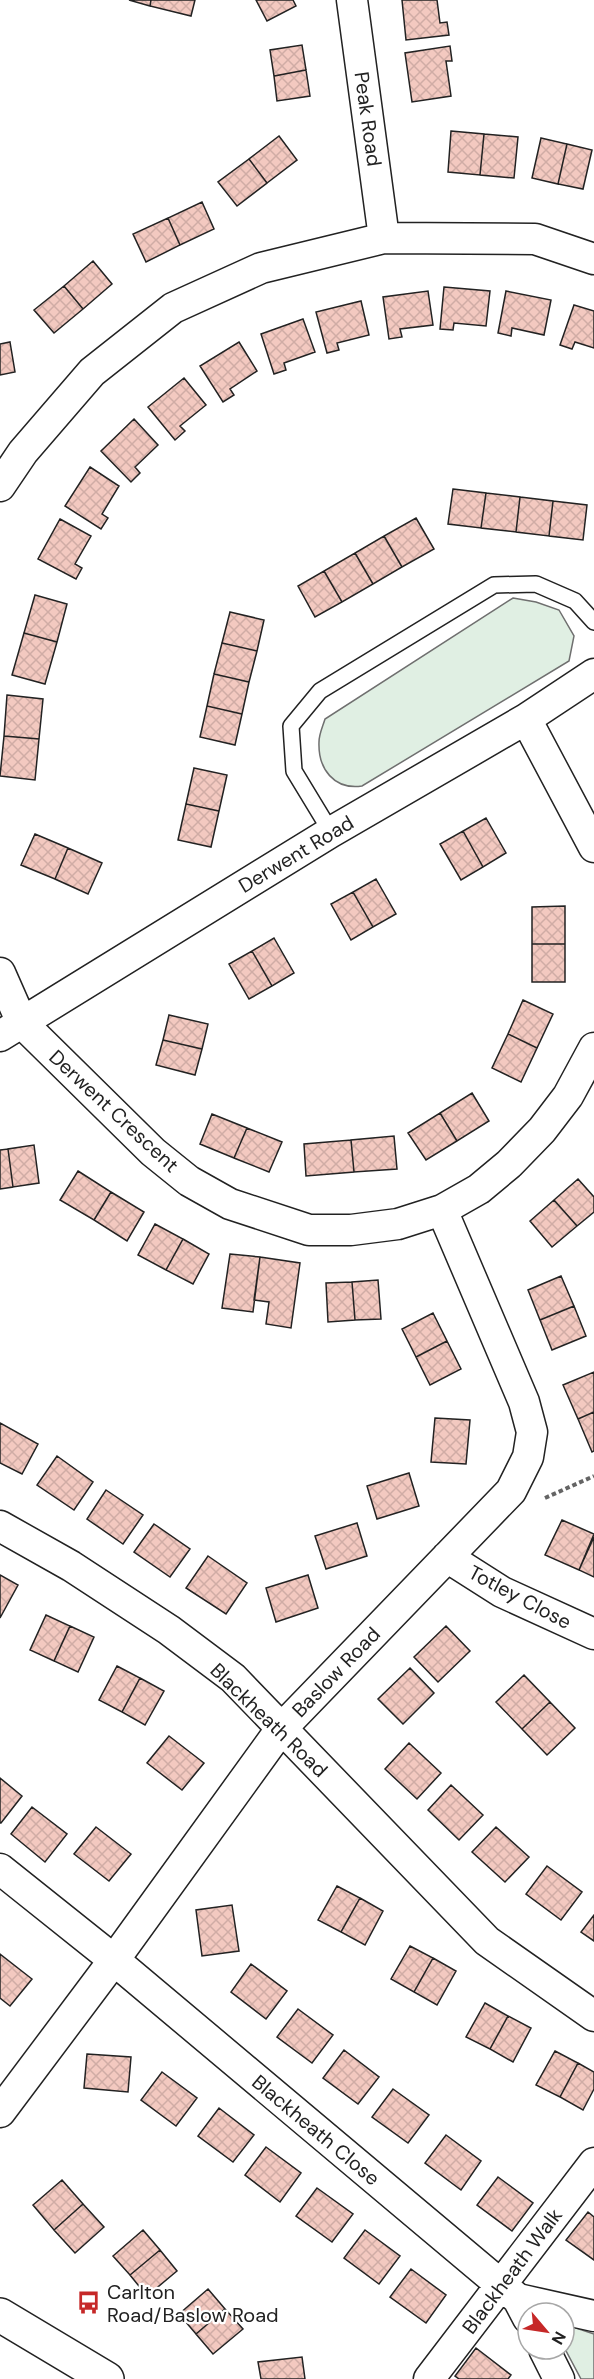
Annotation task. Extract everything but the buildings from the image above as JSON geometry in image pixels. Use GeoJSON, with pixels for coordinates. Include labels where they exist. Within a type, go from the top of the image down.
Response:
{"type":"FeatureCollection","features":[{"type":"Feature","properties":{"kind":"main road"},"geometry":{"type":"LineString","coordinates":[[0,2315],[93,2376]]}},
{"type":"Feature","properties":{"kind":"street","name":"Peak Road"},"geometry":{"type":"LineString","coordinates":[[352,0],[384,238]]}},
{"type":"Feature","properties":{"kind":"street"},"geometry":{"type":"LineString","coordinates":[[0,486],[22,452],[92,372],[174,308],[261,268],[384,238],[536,239],[594,259]]}},
{"type":"Feature","properties":{"kind":"street","name":"Derwent Road"},"geometry":{"type":"LineString","coordinates":[[11,1030],[331,832],[526,719],[594,674]]}},
{"type":"Feature","properties":{"kind":"street"},"geometry":{"type":"LineString","coordinates":[[526,719],[594,846]]}},
{"type":"Feature","properties":{"kind":"street"},"geometry":{"type":"LineString","coordinates":[[0,973],[11,1030]]}},
{"type":"Feature","properties":{"kind":"street","name":"Derwent Crescent"},"geometry":{"type":"LineString","coordinates":[[11,1030],[189,1181],[230,1204],[309,1230],[351,1230],[398,1224],[442,1210],[479,1189],[509,1164],[542,1130],[568,1096],[594,1048]]}},
{"type":"Feature","properties":{"kind":"street","name":"Baslow Road"},"geometry":{"type":"LineString","coordinates":[[0,2112],[282,1729],[511,1491],[528,1457],[532,1432],[524,1402],[442,1210]]}},
{"type":"Feature","properties":{"kind":"street","name":"Blackheath Road"},"geometry":{"type":"LineString","coordinates":[[0,1526],[71,1566],[169,1630],[233,1678],[486,1941],[594,2016]]}},
{"type":"Feature","properties":{"kind":"street","name":"Totley Close"},"geometry":{"type":"LineString","coordinates":[[447,1557],[502,1592],[594,1634]]}},
{"type":"Feature","properties":{"kind":"street","name":"Blackheath Close"},"geometry":{"type":"LineString","coordinates":[[0,1869],[114,1960],[516,2301]]}},
{"type":"Feature","properties":{"kind":"street","name":"Blackheath Walk"},"geometry":{"type":"LineString","coordinates":[[429,2379],[516,2301],[594,2163]]}},
{"type":"Feature","properties":{"kind":"street","name":"Blackheath Close"},"geometry":{"type":"LineString","coordinates":[[576,2313],[594,2316]]}},
{"type":"Feature","properties":{"kind":"street"},"geometry":{"type":"LineString","coordinates":[[550,2361],[559,2379]]}},
{"type":"Feature","properties":{"kind":"lane"},"geometry":{"type":"LineString","coordinates":[[331,832],[294,771],[291,726],[320,691],[494,585],[536,584],[575,601],[594,622]]}},
{"type":"Feature","properties":{"kind":"green space"},"geometry":{"type":"Polygon","coordinates":[[[513,598],[536,602],[559,610],[574,636],[569,661],[362,786],[343,785],[330,776],[321,761],[319,752],[320,736],[325,719],[513,598]]]}},
{"type":"Feature","properties":{"kind":"green space"},"geometry":{"type":"Polygon","coordinates":[[[576,2328],[594,2334],[594,2379],[581,2379],[571,2361],[576,2361],[576,2328]]]}},
{"type":"Feature","properties":{"kind":"place","name":"Carlton Road/Baslow Road"},"geometry":{"type":"Point","coordinates":[89,2303]}}]}
